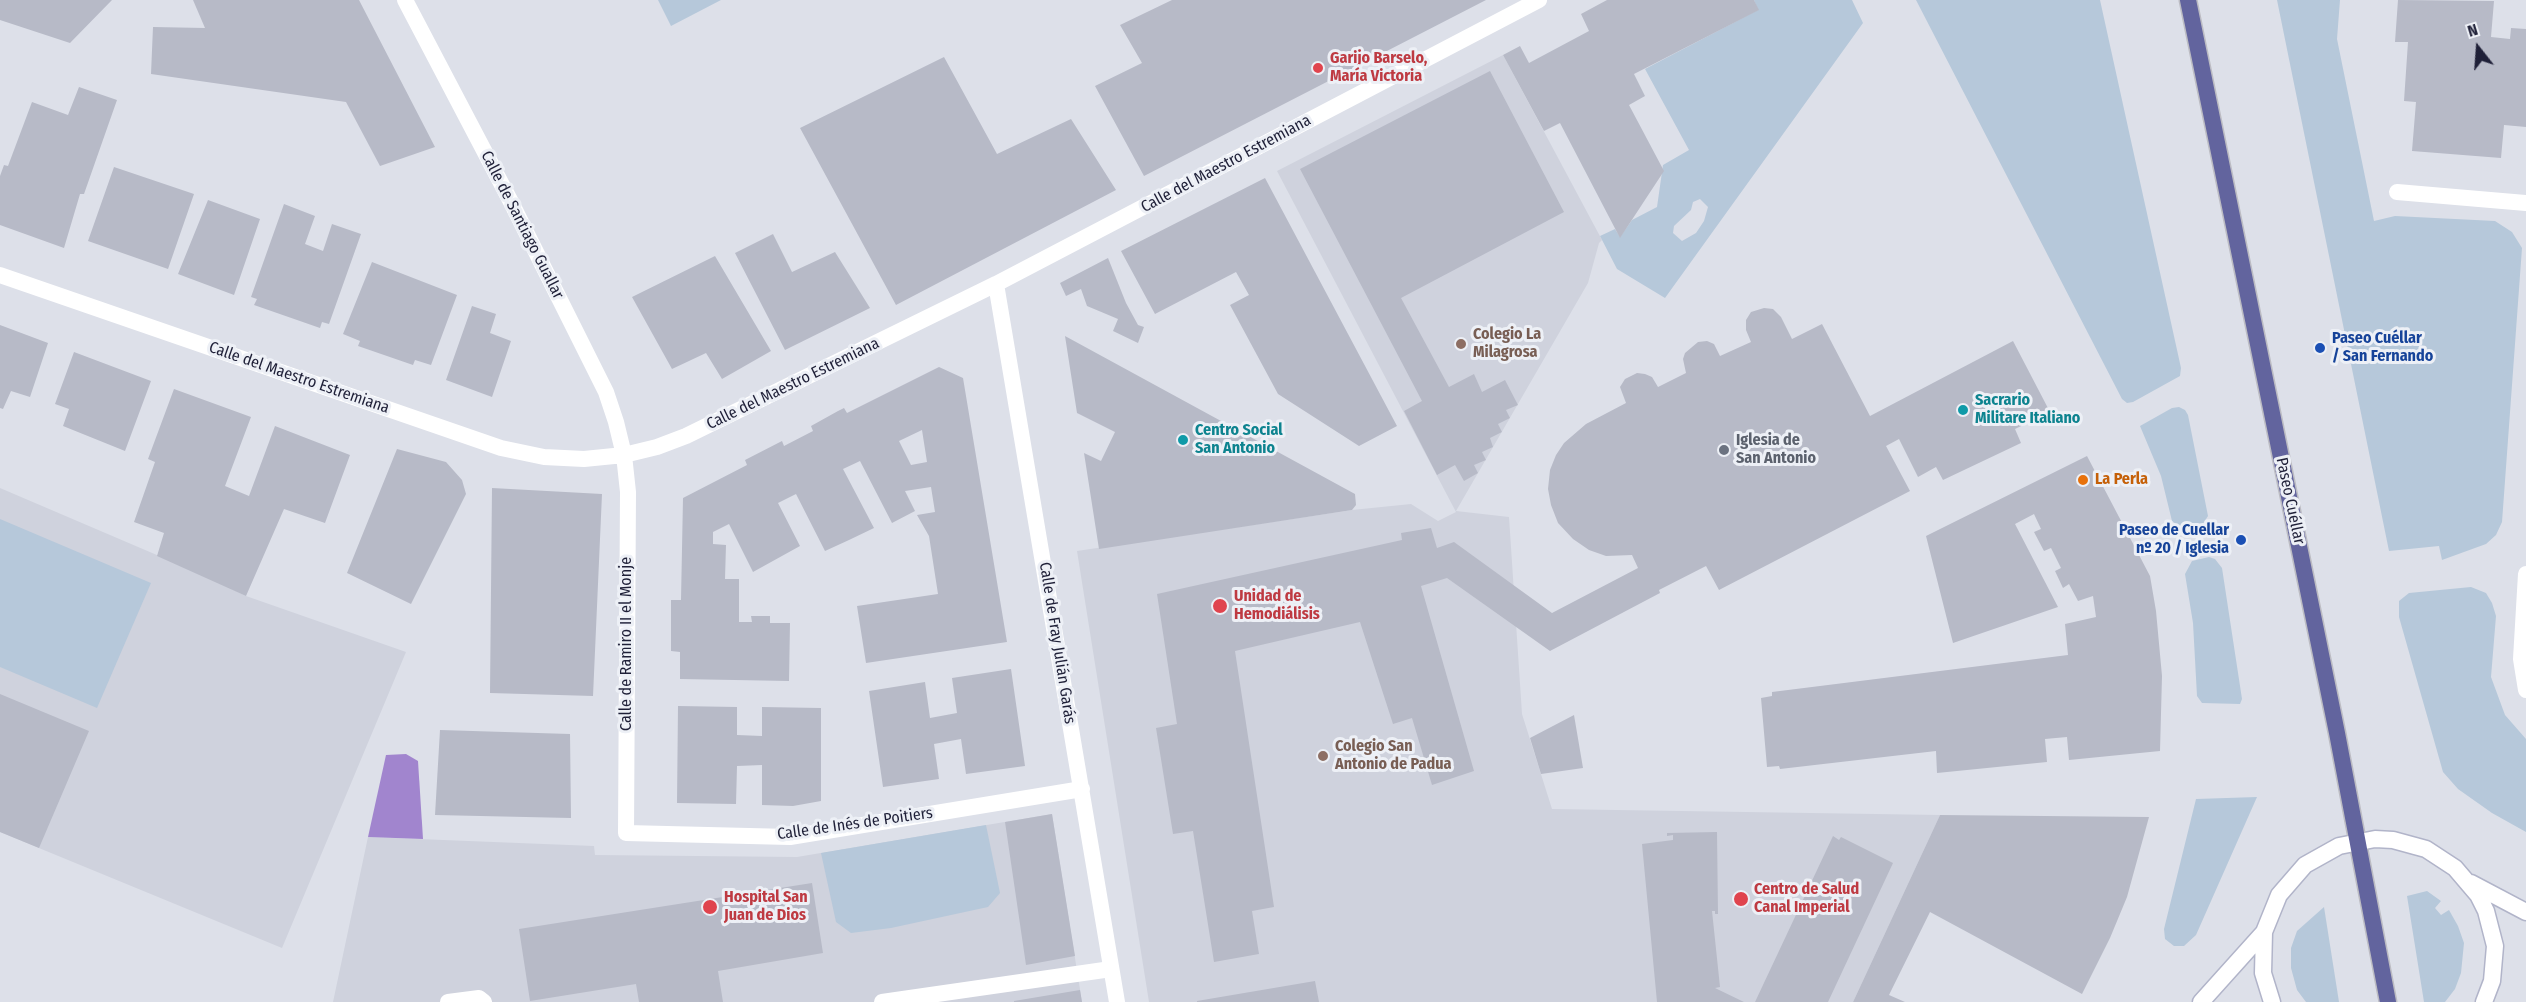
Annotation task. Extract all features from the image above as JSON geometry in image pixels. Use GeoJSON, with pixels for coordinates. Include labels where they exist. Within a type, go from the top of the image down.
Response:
{"type":"FeatureCollection","features":[{"type":"Feature","properties":{"kind":"main road","name":"Paseo Cuéllar"},"geometry":{"type":"LineString","coordinates":[[2188,0],[2358,841],[2388,1002]]}},
{"type":"Feature","properties":{"kind":"street","name":"Calle de Santiago Guallar"},"geometry":{"type":"LineString","coordinates":[[405,0],[511,202],[606,392],[624,455]]}},
{"type":"Feature","properties":{"kind":"street","name":"Calle del Maestro Estremiana"},"geometry":{"type":"LineString","coordinates":[[0,275],[501,448],[544,457],[584,459],[624,455],[657,447],[686,436],[996,284],[1539,0]]}},
{"type":"Feature","properties":{"kind":"street"},"geometry":{"type":"LineString","coordinates":[[2397,192],[2526,203]]}},
{"type":"Feature","properties":{"kind":"street","name":"Calle de Fray Julián Garás"},"geometry":{"type":"LineString","coordinates":[[996,284],[1117,1002]]}},
{"type":"Feature","properties":{"kind":"street","name":"Calle de Ramiro II el Monje"},"geometry":{"type":"LineString","coordinates":[[624,455],[628,492],[626,833]]}},
{"type":"Feature","properties":{"kind":"street"},"geometry":{"type":"LineString","coordinates":[[2526,574],[2520,659],[2526,690]]}},
{"type":"Feature","properties":{"kind":"street","name":"Calle de Inés de Poitiers"},"geometry":{"type":"LineString","coordinates":[[626,833],[790,837],[1082,789]]}},
{"type":"Feature","properties":{"kind":"street"},"geometry":{"type":"LineString","coordinates":[[2272,1002],[2263,973],[2264,932],[2279,895],[2305,865],[2339,846],[2358,841],[2392,840],[2426,849],[2456,868],[2486,911],[2494,946],[2492,981],[2484,1002]]}},
{"type":"Feature","properties":{"kind":"street"},"geometry":{"type":"LineString","coordinates":[[2467,881],[2526,912]]}},
{"type":"Feature","properties":{"kind":"street"},"geometry":{"type":"LineString","coordinates":[[2201,1002],[2264,932]]}},
{"type":"Feature","properties":{"kind":"street"},"geometry":{"type":"LineString","coordinates":[[882,1002],[1111,969]]}},
{"type":"Feature","properties":{"kind":"street"},"geometry":{"type":"LineString","coordinates":[[448,1002],[479,998],[484,1002]]}},
{"type":"Feature","properties":{"kind":"shaded area"},"geometry":{"type":"Polygon","coordinates":[[[658,0],[721,0],[671,26],[658,0]]]}},
{"type":"Feature","properties":{"kind":"shaded area"},"geometry":{"type":"Polygon","coordinates":[[[1754,0],[1852,0],[1863,23],[1665,298],[1617,269],[1600,236],[1615,229],[1620,237],[1632,220],[1657,207],[1663,165],[1689,150],[1645,69],[1758,10],[1754,0]],[[1700,199],[1693,202],[1691,210],[1674,226],[1673,233],[1682,241],[1696,233],[1704,221],[1708,207],[1700,199]]]}},
{"type":"Feature","properties":{"kind":"shaded area"},"geometry":{"type":"Polygon","coordinates":[[[1916,0],[2100,0],[2181,368],[2180,376],[2133,402],[2127,403],[2122,399],[1916,0]]]}},
{"type":"Feature","properties":{"kind":"shaded area"},"geometry":{"type":"Polygon","coordinates":[[[2277,0],[2340,0],[2337,39],[2374,221],[2395,216],[2495,221],[2512,232],[2522,248],[2502,522],[2496,535],[2486,544],[2442,560],[2439,546],[2389,551],[2277,0]]]}},
{"type":"Feature","properties":{"kind":"shaded area","name":"Colegio San Antonio de Padua"},"geometry":{"type":"Polygon","coordinates":[[[1503,55],[1602,240],[1599,243],[1588,283],[1456,511],[1509,517],[1522,714],[1552,809],[1940,815],[1853,1002],[1149,1002],[1077,551],[1352,510],[1411,504],[1438,521],[1456,512],[1277,171],[1503,55]]]}},
{"type":"Feature","properties":{"kind":"shaded area"},"geometry":{"type":"Polygon","coordinates":[[[2179,407],[2188,415],[2208,516],[2199,530],[2193,532],[2185,531],[2172,521],[2161,476],[2140,426],[2172,408],[2179,407]]]}},
{"type":"Feature","properties":{"kind":"shaded area"},"geometry":{"type":"Polygon","coordinates":[[[0,488],[206,576],[246,596],[406,652],[282,948],[0,832],[0,488]]]}},
{"type":"Feature","properties":{"kind":"shaded area"},"geometry":{"type":"Polygon","coordinates":[[[0,519],[151,583],[97,708],[0,667],[0,519]]]}},
{"type":"Feature","properties":{"kind":"shaded area"},"geometry":{"type":"Polygon","coordinates":[[[2209,557],[2215,559],[2222,568],[2242,699],[2240,704],[2202,703],[2197,696],[2193,623],[2185,574],[2192,561],[2209,557]]]}},
{"type":"Feature","properties":{"kind":"shaded area"},"geometry":{"type":"Polygon","coordinates":[[[2471,587],[2486,593],[2492,603],[2496,616],[2491,677],[2505,715],[2526,739],[2526,832],[2492,813],[2458,789],[2443,772],[2399,617],[2399,601],[2409,593],[2471,587]]]}},
{"type":"Feature","properties":{"kind":"shaded area"},"geometry":{"type":"Polygon","coordinates":[[[406,754],[418,761],[423,839],[368,837],[386,755],[406,754]]]}},
{"type":"Feature","properties":{"kind":"shaded area"},"geometry":{"type":"Polygon","coordinates":[[[2257,797],[2196,935],[2184,946],[2174,946],[2165,939],[2164,929],[2196,799],[2257,797]]]}},
{"type":"Feature","properties":{"kind":"shaded area","name":"Hospital San Juan de Dios"},"geometry":{"type":"Polygon","coordinates":[[[1052,814],[1082,1002],[333,1002],[368,837],[594,846],[595,855],[797,857],[1052,814]]]}},
{"type":"Feature","properties":{"kind":"shaded area"},"geometry":{"type":"Polygon","coordinates":[[[986,825],[1000,893],[988,907],[891,928],[851,933],[836,922],[821,853],[986,825]]]}},
{"type":"Feature","properties":{"kind":"shaded area"},"geometry":{"type":"Polygon","coordinates":[[[2427,891],[2441,901],[2435,908],[2441,915],[2449,910],[2464,943],[2461,973],[2455,989],[2445,1002],[2424,1002],[2407,896],[2427,891]]]}},
{"type":"Feature","properties":{"kind":"shaded area"},"geometry":{"type":"Polygon","coordinates":[[[2324,907],[2339,1002],[2306,1002],[2297,990],[2291,968],[2291,948],[2297,931],[2324,907]]]}},
{"type":"Feature","properties":{"kind":"building"},"geometry":{"type":"Polygon","coordinates":[[[0,0],[112,0],[70,43],[0,20],[0,0]]]}},
{"type":"Feature","properties":{"kind":"building"},"geometry":{"type":"Polygon","coordinates":[[[193,0],[359,0],[435,147],[380,166],[346,102],[151,74],[153,27],[205,28],[193,0]]]}},
{"type":"Feature","properties":{"kind":"building"},"geometry":{"type":"Polygon","coordinates":[[[1172,0],[1486,0],[1144,176],[1095,86],[1142,63],[1120,25],[1172,0]]]}},
{"type":"Feature","properties":{"kind":"building"},"geometry":{"type":"Polygon","coordinates":[[[1607,0],[1754,0],[1759,10],[1634,74],[1645,96],[1629,105],[1664,171],[1620,238],[1560,123],[1544,131],[1503,55],[1520,46],[1529,63],[1589,31],[1581,14],[1607,0]]]}},
{"type":"Feature","properties":{"kind":"building"},"geometry":{"type":"Polygon","coordinates":[[[2398,0],[2494,1],[2491,37],[2510,39],[2511,28],[2526,29],[2526,127],[2504,125],[2501,158],[2412,151],[2416,102],[2404,101],[2408,42],[2395,42],[2398,0]]]}},
{"type":"Feature","properties":{"kind":"building"},"geometry":{"type":"Polygon","coordinates":[[[944,57],[997,154],[1071,119],[1116,190],[896,305],[800,128],[944,57]]]}},
{"type":"Feature","properties":{"kind":"building"},"geometry":{"type":"Polygon","coordinates":[[[1490,71],[1564,212],[1401,298],[1449,387],[1474,374],[1482,392],[1505,380],[1518,405],[1506,410],[1510,418],[1498,424],[1502,432],[1490,438],[1493,447],[1482,452],[1486,460],[1474,465],[1478,473],[1464,481],[1455,465],[1437,475],[1404,411],[1422,401],[1300,169],[1490,71]]]}},
{"type":"Feature","properties":{"kind":"building"},"geometry":{"type":"Polygon","coordinates":[[[79,87],[117,100],[84,194],[80,194],[64,248],[0,225],[0,176],[4,165],[8,166],[32,102],[68,115],[79,87]]]}},
{"type":"Feature","properties":{"kind":"building"},"geometry":{"type":"Polygon","coordinates":[[[114,167],[194,194],[168,269],[88,241],[114,167]]]}},
{"type":"Feature","properties":{"kind":"building"},"geometry":{"type":"Polygon","coordinates":[[[1265,178],[1397,426],[1359,446],[1278,394],[1230,305],[1249,295],[1236,272],[1155,314],[1121,251],[1265,178]]]}},
{"type":"Feature","properties":{"kind":"building"},"geometry":{"type":"Polygon","coordinates":[[[208,200],[260,219],[234,295],[178,274],[208,200]]]}},
{"type":"Feature","properties":{"kind":"building"},"geometry":{"type":"Polygon","coordinates":[[[284,204],[315,216],[305,244],[323,251],[332,224],[361,234],[329,324],[322,322],[320,328],[254,305],[257,299],[251,297],[284,204]]]}},
{"type":"Feature","properties":{"kind":"building"},"geometry":{"type":"Polygon","coordinates":[[[773,234],[792,272],[835,252],[870,308],[785,350],[735,253],[773,234]]]}},
{"type":"Feature","properties":{"kind":"building"},"geometry":{"type":"Polygon","coordinates":[[[715,256],[771,351],[722,379],[706,353],[672,369],[632,297],[715,256]]]}},
{"type":"Feature","properties":{"kind":"building"},"geometry":{"type":"Polygon","coordinates":[[[1108,258],[1126,303],[1138,325],[1144,327],[1138,343],[1113,331],[1118,319],[1087,306],[1081,289],[1066,296],[1060,283],[1108,258]]]}},
{"type":"Feature","properties":{"kind":"building"},"geometry":{"type":"Polygon","coordinates":[[[372,262],[457,295],[431,365],[415,360],[413,365],[358,346],[360,341],[343,334],[372,262]]]}},
{"type":"Feature","properties":{"kind":"building"},"geometry":{"type":"Polygon","coordinates":[[[472,306],[496,314],[490,333],[511,341],[492,397],[446,380],[472,306]]]}},
{"type":"Feature","properties":{"kind":"building"},"geometry":{"type":"Polygon","coordinates":[[[1764,308],[1773,309],[1781,317],[1792,339],[1822,324],[1870,416],[2013,341],[2050,412],[2015,429],[2021,443],[1943,480],[1936,467],[1918,477],[1899,439],[1886,446],[1910,491],[1719,590],[1706,566],[1550,651],[1447,578],[1421,586],[1474,771],[1432,785],[1412,718],[1393,724],[1360,622],[1235,651],[1274,907],[1252,911],[1259,954],[1214,962],[1193,831],[1173,834],[1156,728],[1177,724],[1157,594],[1402,540],[1401,533],[1431,528],[1437,548],[1454,542],[1552,613],[1638,568],[1632,555],[1606,556],[1589,550],[1573,539],[1558,523],[1548,489],[1550,470],[1564,443],[1586,424],[1626,403],[1620,387],[1625,379],[1637,373],[1645,374],[1652,377],[1658,387],[1686,373],[1683,359],[1685,353],[1698,342],[1707,341],[1714,344],[1720,356],[1751,342],[1746,330],[1746,320],[1751,312],[1764,308]]]}},
{"type":"Feature","properties":{"kind":"building"},"geometry":{"type":"Polygon","coordinates":[[[0,325],[48,343],[30,397],[11,391],[3,409],[0,408],[0,325]]]}},
{"type":"Feature","properties":{"kind":"building","name":"Centro Social San Antonio"},"geometry":{"type":"Polygon","coordinates":[[[1065,336],[1355,494],[1356,505],[1352,510],[1099,549],[1084,453],[1101,461],[1115,432],[1077,413],[1065,336]]]}},
{"type":"Feature","properties":{"kind":"building"},"geometry":{"type":"Polygon","coordinates":[[[74,352],[151,381],[125,451],[63,426],[69,409],[55,404],[74,352]]]}},
{"type":"Feature","properties":{"kind":"building"},"geometry":{"type":"Polygon","coordinates":[[[939,367],[963,378],[1007,642],[866,663],[857,606],[938,594],[929,536],[917,515],[935,512],[931,487],[905,491],[915,511],[892,523],[860,461],[843,469],[874,528],[825,551],[796,494],[778,503],[800,546],[753,572],[729,524],[713,532],[713,544],[726,545],[725,579],[739,579],[739,622],[752,622],[751,616],[770,616],[770,623],[790,623],[789,681],[680,679],[680,652],[671,651],[671,600],[681,600],[683,498],[747,465],[745,460],[782,441],[784,446],[813,431],[811,426],[838,411],[844,408],[847,413],[939,367]],[[922,430],[899,441],[911,465],[927,462],[922,430]]]}},
{"type":"Feature","properties":{"kind":"building"},"geometry":{"type":"Polygon","coordinates":[[[174,389],[251,417],[225,486],[249,496],[275,426],[350,455],[325,523],[284,509],[246,596],[157,556],[164,533],[134,522],[155,462],[148,459],[174,389]]]}},
{"type":"Feature","properties":{"kind":"building"},"geometry":{"type":"Polygon","coordinates":[[[397,449],[446,462],[462,480],[466,494],[411,604],[347,573],[397,449]]]}},
{"type":"Feature","properties":{"kind":"building"},"geometry":{"type":"Polygon","coordinates":[[[2087,456],[2150,576],[2162,676],[2160,751],[2069,760],[2067,737],[2045,739],[2047,762],[1937,773],[1936,751],[1780,769],[1779,766],[1767,767],[1761,698],[1772,696],[1772,692],[2068,655],[2065,624],[2096,617],[2093,596],[2078,601],[2069,584],[2063,588],[2055,571],[2061,568],[2051,548],[2044,551],[2034,532],[2041,529],[2034,514],[2015,524],[2058,607],[1953,643],[1926,536],[2087,456]]]}},
{"type":"Feature","properties":{"kind":"building"},"geometry":{"type":"Polygon","coordinates":[[[492,488],[602,494],[593,696],[490,693],[492,488]]]}},
{"type":"Feature","properties":{"kind":"building"},"geometry":{"type":"Polygon","coordinates":[[[1011,669],[1025,766],[966,774],[961,739],[934,744],[939,779],[883,787],[869,691],[925,682],[930,718],[957,713],[952,678],[1011,669]]]}},
{"type":"Feature","properties":{"kind":"building"},"geometry":{"type":"Polygon","coordinates":[[[0,694],[89,731],[39,848],[0,832],[0,694]]]}},
{"type":"Feature","properties":{"kind":"building"},"geometry":{"type":"Polygon","coordinates":[[[678,706],[737,707],[737,735],[762,736],[762,707],[821,708],[821,801],[793,806],[762,805],[762,765],[737,766],[736,804],[677,803],[678,706]]]}},
{"type":"Feature","properties":{"kind":"building"},"geometry":{"type":"Polygon","coordinates":[[[1574,715],[1583,768],[1541,774],[1530,738],[1574,715]]]}},
{"type":"Feature","properties":{"kind":"building"},"geometry":{"type":"Polygon","coordinates":[[[440,730],[570,734],[571,818],[435,815],[440,730]]]}},
{"type":"Feature","properties":{"kind":"building"},"geometry":{"type":"Polygon","coordinates":[[[1052,814],[1075,956],[1026,965],[1005,822],[1052,814]]]}},
{"type":"Feature","properties":{"kind":"building"},"geometry":{"type":"Polygon","coordinates":[[[1940,815],[2149,817],[2127,897],[2110,938],[2082,994],[1930,912],[1889,995],[1905,1002],[1853,1002],[1940,815]]]}},
{"type":"Feature","properties":{"kind":"building"},"geometry":{"type":"Polygon","coordinates":[[[1717,832],[1718,914],[1712,911],[1720,987],[1715,988],[1744,1002],[1657,1002],[1642,844],[1673,840],[1673,835],[1667,836],[1667,833],[1717,832]]]}},
{"type":"Feature","properties":{"kind":"building"},"geometry":{"type":"Polygon","coordinates":[[[1833,836],[1839,840],[1841,837],[1893,863],[1828,1002],[1755,1002],[1833,836]]]}},
{"type":"Feature","properties":{"kind":"building"},"geometry":{"type":"Polygon","coordinates":[[[812,883],[823,953],[718,971],[723,1002],[639,1002],[636,984],[530,1001],[519,929],[812,883]]]}},
{"type":"Feature","properties":{"kind":"building"},"geometry":{"type":"Polygon","coordinates":[[[1315,981],[1319,1002],[1197,1002],[1197,1001],[1315,981]]]}},
{"type":"Feature","properties":{"kind":"building"},"geometry":{"type":"Polygon","coordinates":[[[1080,990],[1082,1002],[1014,1002],[1014,1001],[1080,990]]]}},
{"type":"Feature","properties":{"kind":"place","name":"Garijo Barselo, María Victoria"},"geometry":{"type":"Point","coordinates":[1318,68]}},
{"type":"Feature","properties":{"kind":"place","name":"Colegio La Milagrosa"},"geometry":{"type":"Point","coordinates":[1461,344]}},
{"type":"Feature","properties":{"kind":"place","name":"Paseo Cuéllar / San Fernando"},"geometry":{"type":"Point","coordinates":[2320,348]}},
{"type":"Feature","properties":{"kind":"place","name":"Sacrario Militare Italiano"},"geometry":{"type":"Point","coordinates":[1963,410]}},
{"type":"Feature","properties":{"kind":"place","name":"Centro Social San Antonio"},"geometry":{"type":"Point","coordinates":[1183,440]}},
{"type":"Feature","properties":{"kind":"place","name":"Iglesia de San Antonio"},"geometry":{"type":"Point","coordinates":[1724,450]}},
{"type":"Feature","properties":{"kind":"place","name":"La Perla"},"geometry":{"type":"Point","coordinates":[2083,480]}},
{"type":"Feature","properties":{"kind":"place","name":"Paseo de Cuellar nº 20 / Iglesia"},"geometry":{"type":"Point","coordinates":[2241,540]}},
{"type":"Feature","properties":{"kind":"place","name":"Unidad de Hemodiálisis"},"geometry":{"type":"Point","coordinates":[1220,606]}},
{"type":"Feature","properties":{"kind":"place","name":"Colegio San Antonio de Padua"},"geometry":{"type":"Point","coordinates":[1323,756]}},
{"type":"Feature","properties":{"kind":"place","name":"Centro de Salud Canal Imperial"},"geometry":{"type":"Point","coordinates":[1741,899]}},
{"type":"Feature","properties":{"kind":"place","name":"Hospital San Juan de Dios"},"geometry":{"type":"Point","coordinates":[710,907]}}]}
